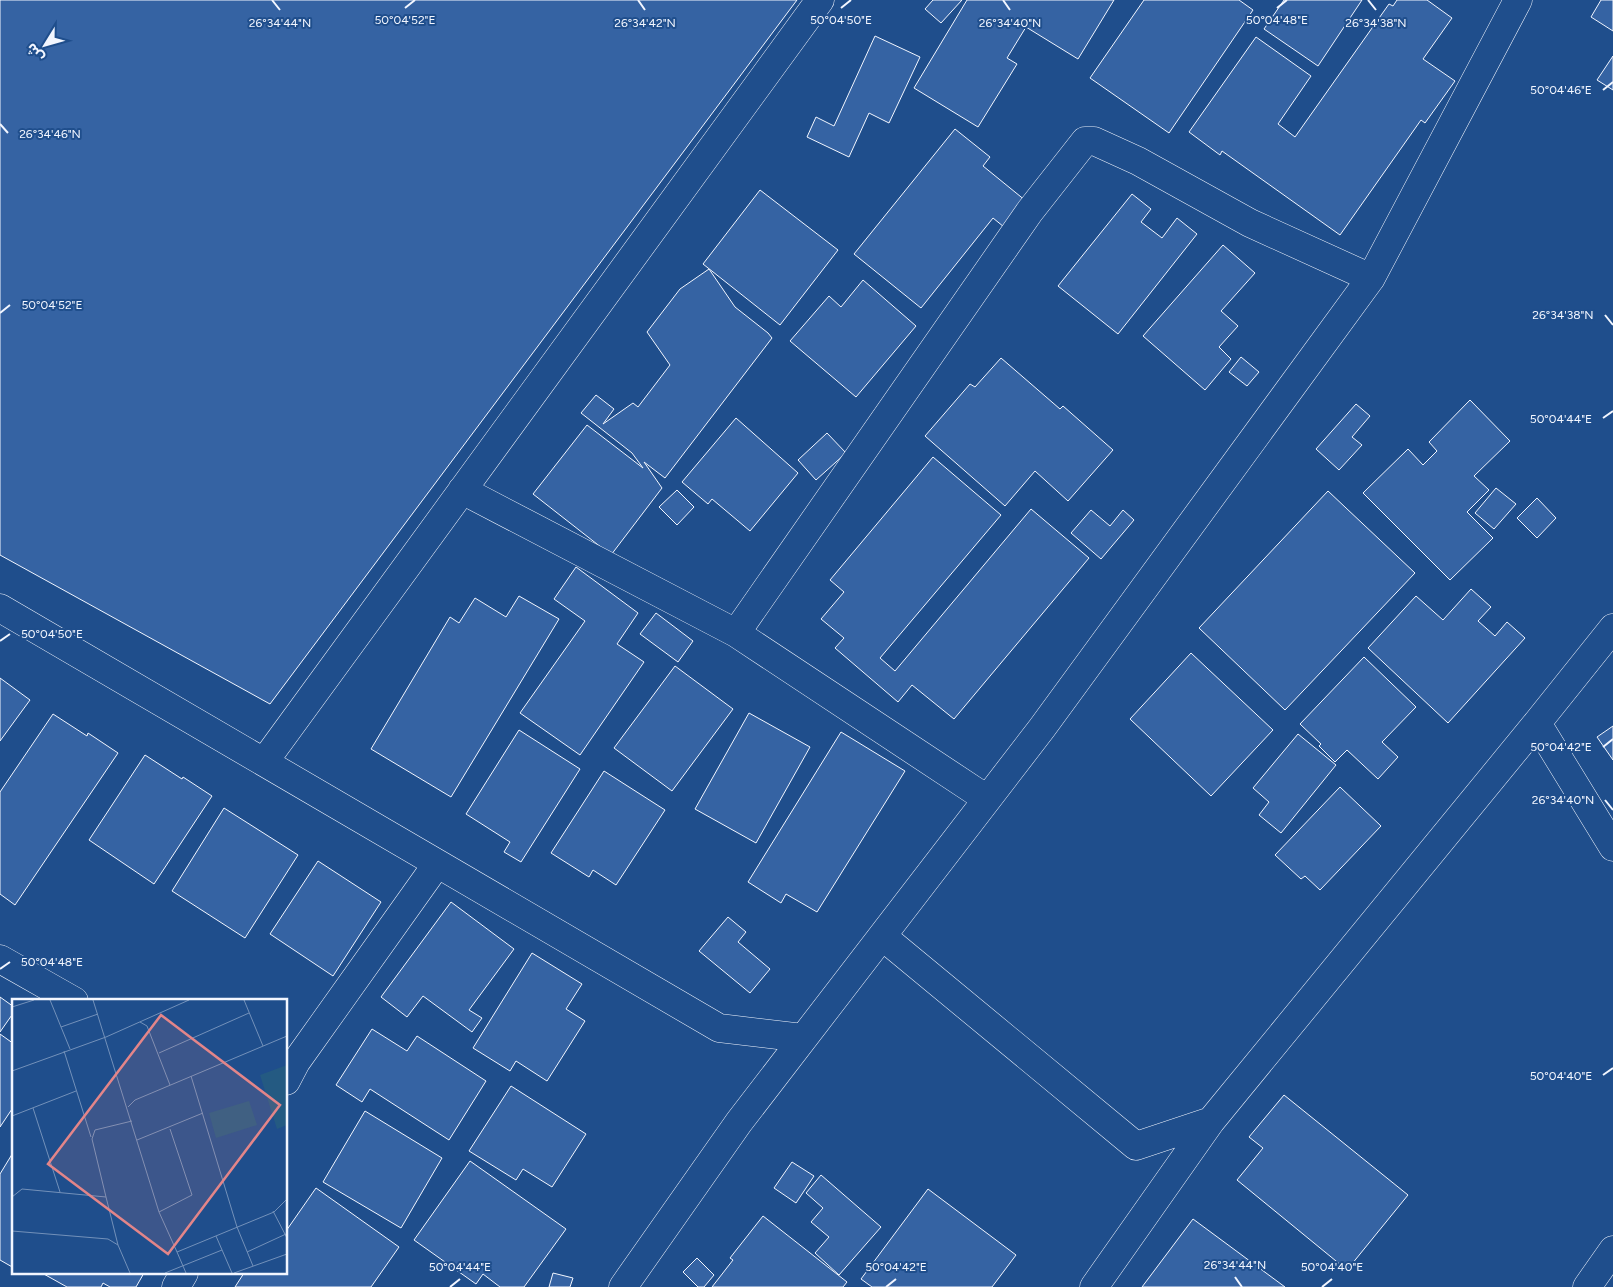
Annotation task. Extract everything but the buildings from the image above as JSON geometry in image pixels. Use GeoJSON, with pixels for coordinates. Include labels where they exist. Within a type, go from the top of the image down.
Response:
{"type":"FeatureCollection","features":[{"type":"Feature","properties":{"kind":"street"},"geometry":{"type":"LineString","coordinates":[[264,762],[820,0]]}},
{"type":"Feature","properties":{"kind":"street"},"geometry":{"type":"LineString","coordinates":[[623,1287],[739,1122],[1042,728],[1371,278],[1518,0]]}},
{"type":"Feature","properties":{"kind":"street"},"geometry":{"type":"LineString","coordinates":[[736,633],[1030,211],[1085,141],[1094,141],[1138,162],[1250,223],[1371,278]]}},
{"type":"Feature","properties":{"kind":"street"},"geometry":{"type":"LineString","coordinates":[[462,490],[736,633],[987,799]]}},
{"type":"Feature","properties":{"kind":"street"},"geometry":{"type":"LineString","coordinates":[[0,608],[719,1028],[803,1038]]}},
{"type":"Feature","properties":{"kind":"street"},"geometry":{"type":"LineString","coordinates":[[1094,1287],[1212,1121],[1613,628]]}},
{"type":"Feature","properties":{"kind":"street"},"geometry":{"type":"LineString","coordinates":[[1537,723],[1613,847]]}},
{"type":"Feature","properties":{"kind":"street"},"geometry":{"type":"LineString","coordinates":[[288,1077],[296,1062],[437,864]]}},
{"type":"Feature","properties":{"kind":"street"},"geometry":{"type":"LineString","coordinates":[[882,936],[1136,1146],[1212,1121]]}},
{"type":"Feature","properties":{"kind":"street"},"geometry":{"type":"LineString","coordinates":[[0,959],[70,999]]}},
{"type":"Feature","properties":{"kind":"street"},"geometry":{"type":"LineString","coordinates":[[1587,1287],[1613,1250]]}},
{"type":"Feature","properties":{"kind":"street"},"geometry":{"type":"LineString","coordinates":[[176,1287],[183,1274]]}}]}
